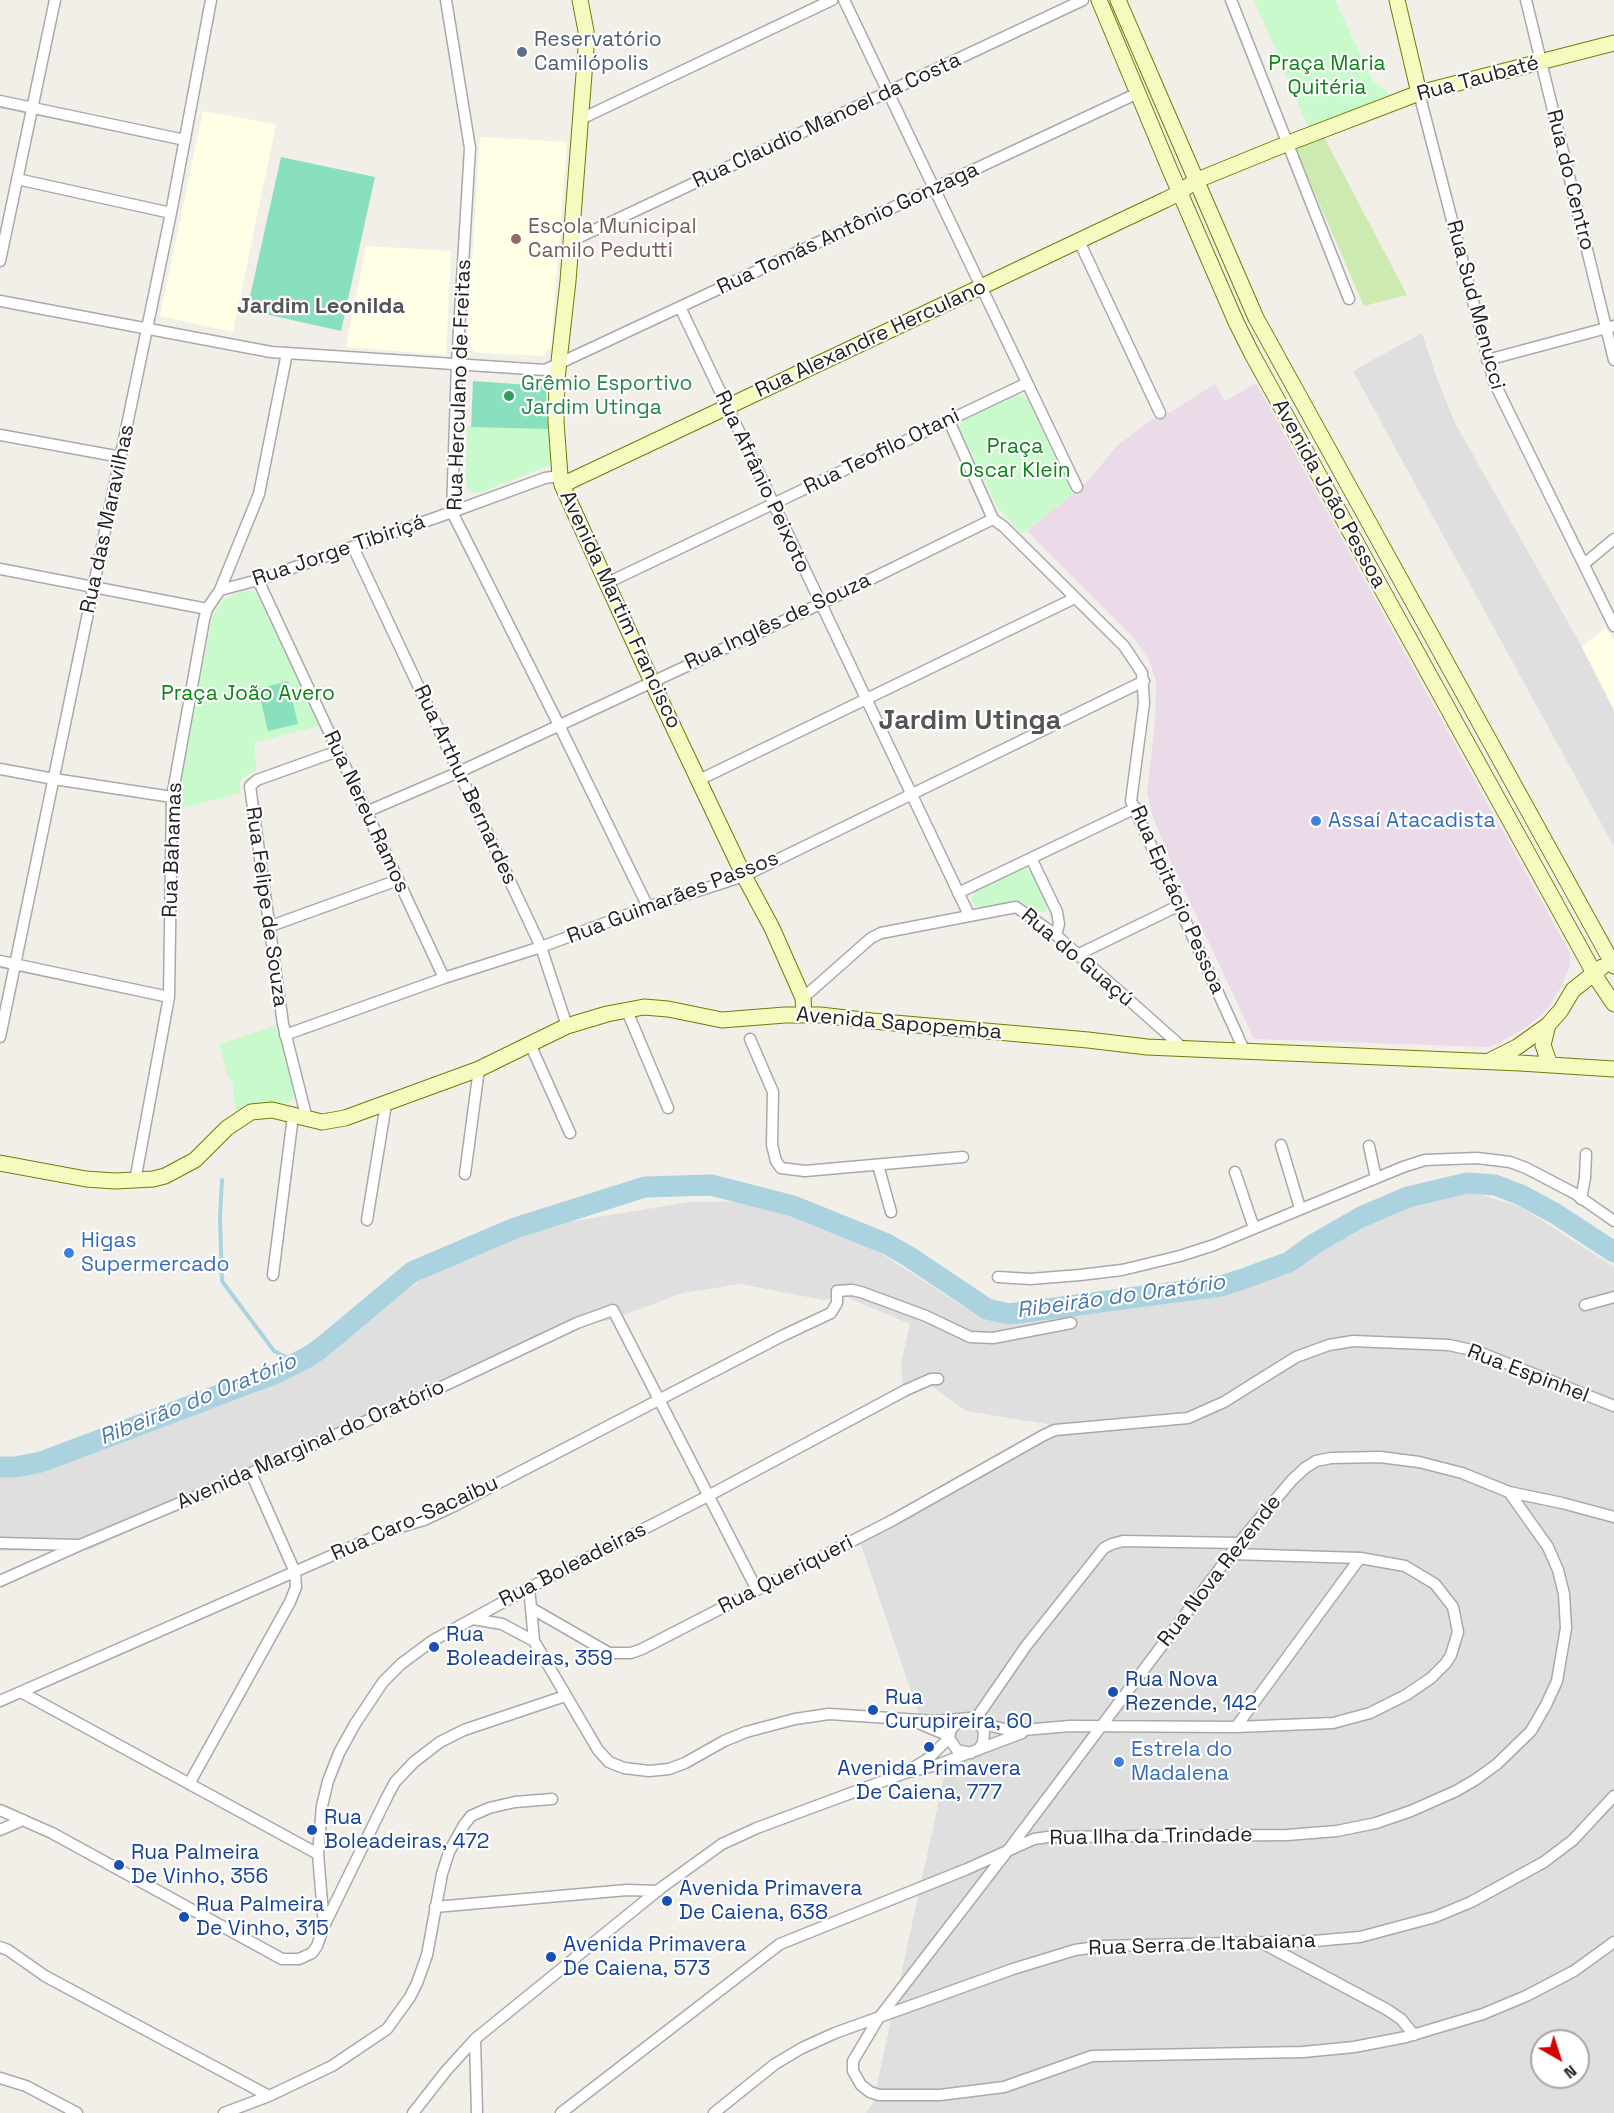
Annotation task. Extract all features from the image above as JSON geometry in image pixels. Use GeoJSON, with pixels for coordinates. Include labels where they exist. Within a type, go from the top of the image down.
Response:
{"type":"FeatureCollection","features":[{"type":"Feature","properties":{"kind":"main road","name":"Avenida Martim Francisco"},"geometry":{"type":"LineString","coordinates":[[580,0],[586,39],[559,365],[556,422],[561,481],[652,682],[744,876],[772,928],[803,998],[804,1015]]}},
{"type":"Feature","properties":{"kind":"main road","name":"Avenida João Pessoa"},"geometry":{"type":"LineString","coordinates":[[1100,0],[1179,193],[1252,354],[1582,951],[1614,1004]]}},
{"type":"Feature","properties":{"kind":"main road","name":"Avenida João Pessoa"},"geometry":{"type":"LineString","coordinates":[[1118,0],[1257,318],[1614,968]]}},
{"type":"Feature","properties":{"kind":"main road","name":"Rua Sud Menucci"},"geometry":{"type":"LineString","coordinates":[[1397,0],[1419,93]]}},
{"type":"Feature","properties":{"kind":"main road","name":"Rua Taubaté"},"geometry":{"type":"LineString","coordinates":[[1179,193],[1196,181],[1419,93],[1614,43]]}},
{"type":"Feature","properties":{"kind":"main road","name":"Rua Alexandre Herculano"},"geometry":{"type":"LineString","coordinates":[[561,481],[727,407],[1179,193]]}},
{"type":"Feature","properties":{"kind":"main road"},"geometry":{"type":"LineString","coordinates":[[1550,1065],[1543,1045],[1548,1025],[1561,1010],[1573,990],[1581,970],[1582,951]]}},
{"type":"Feature","properties":{"kind":"main road"},"geometry":{"type":"LineString","coordinates":[[1573,990],[1604,966],[1614,968]]}},
{"type":"Feature","properties":{"kind":"main road","name":"Avenida Sapopemba"},"geometry":{"type":"LineString","coordinates":[[0,1163],[86,1179],[135,1181],[165,1176],[186,1166],[204,1152],[227,1128],[251,1112],[265,1109],[300,1118],[329,1121],[386,1104],[479,1069],[567,1026],[607,1014],[644,1007],[722,1020],[804,1015],[1147,1047],[1614,1069]]}},
{"type":"Feature","properties":{"kind":"main road","name":"Avenida Sapopemba"},"geometry":{"type":"LineString","coordinates":[[1486,1062],[1517,1047],[1548,1025]]}},
{"type":"Feature","properties":{"kind":"street"},"geometry":{"type":"LineString","coordinates":[[0,261],[55,0]]}},
{"type":"Feature","properties":{"kind":"street","name":"Rua das Maravilhas"},"geometry":{"type":"LineString","coordinates":[[0,1037],[148,327],[211,0]]}},
{"type":"Feature","properties":{"kind":"street","name":"Rua Herculano de Freitas"},"geometry":{"type":"LineString","coordinates":[[446,0],[470,148],[457,363],[452,512],[648,907]]}},
{"type":"Feature","properties":{"kind":"street"},"geometry":{"type":"LineString","coordinates":[[580,119],[832,0]]}},
{"type":"Feature","properties":{"kind":"street"},"geometry":{"type":"LineString","coordinates":[[844,0],[1077,487]]}},
{"type":"Feature","properties":{"kind":"street","name":"Rua Claudio Manoel da Costa"},"geometry":{"type":"LineString","coordinates":[[571,241],[1083,0]]}},
{"type":"Feature","properties":{"kind":"street"},"geometry":{"type":"LineString","coordinates":[[1231,0],[1349,299]]}},
{"type":"Feature","properties":{"kind":"street","name":"Rua do Centro"},"geometry":{"type":"LineString","coordinates":[[1526,0],[1610,327],[1614,360]]}},
{"type":"Feature","properties":{"kind":"street","name":"Rua Tomás Antônio Gonzaga"},"geometry":{"type":"LineString","coordinates":[[0,301],[148,327],[271,352],[545,370],[1138,93]]}},
{"type":"Feature","properties":{"kind":"street","name":"Rua Sud Menucci"},"geometry":{"type":"LineString","coordinates":[[1419,93],[1497,392],[1614,626]]}},
{"type":"Feature","properties":{"kind":"street"},"geometry":{"type":"LineString","coordinates":[[0,101],[185,140]]}},
{"type":"Feature","properties":{"kind":"street"},"geometry":{"type":"LineString","coordinates":[[17,179],[171,213]]}},
{"type":"Feature","properties":{"kind":"street"},"geometry":{"type":"LineString","coordinates":[[1079,241],[1160,413]]}},
{"type":"Feature","properties":{"kind":"street","name":"Rua Afrânio Peixoto"},"geometry":{"type":"LineString","coordinates":[[681,307],[772,505],[969,915]]}},
{"type":"Feature","properties":{"kind":"street"},"geometry":{"type":"LineString","coordinates":[[1487,360],[1610,327]]}},
{"type":"Feature","properties":{"kind":"street","name":"Rua Bahamas"},"geometry":{"type":"LineString","coordinates":[[135,1181],[169,997],[172,797],[207,609],[220,590],[259,494],[288,352]]}},
{"type":"Feature","properties":{"kind":"street","name":"Rua Teofilo Otani"},"geometry":{"type":"LineString","coordinates":[[607,583],[1027,383]]}},
{"type":"Feature","properties":{"kind":"street","name":"Rua Epitácio Pessoa"},"geometry":{"type":"LineString","coordinates":[[949,421],[993,519],[1004,527],[1131,654],[1142,673],[1144,704],[1131,801],[1245,1052]]}},
{"type":"Feature","properties":{"kind":"street"},"geometry":{"type":"LineString","coordinates":[[0,435],[121,457]]}},
{"type":"Feature","properties":{"kind":"street","name":"Rua Jorge Tibiriçá"},"geometry":{"type":"LineString","coordinates":[[220,590],[258,580],[545,478],[561,481]]}},
{"type":"Feature","properties":{"kind":"street","name":"Rua Inglês de Souza"},"geometry":{"type":"LineString","coordinates":[[366,812],[459,772],[820,604],[993,519]]}},
{"type":"Feature","properties":{"kind":"street"},"geometry":{"type":"LineString","coordinates":[[1584,564],[1614,539]]}},
{"type":"Feature","properties":{"kind":"street","name":"Rua Arthur Bernardes"},"geometry":{"type":"LineString","coordinates":[[353,547],[541,947],[567,1026]]}},
{"type":"Feature","properties":{"kind":"street"},"geometry":{"type":"LineString","coordinates":[[0,568],[207,609]]}},
{"type":"Feature","properties":{"kind":"street","name":"Rua Nereu Ramos"},"geometry":{"type":"LineString","coordinates":[[258,580],[444,978]]}},
{"type":"Feature","properties":{"kind":"street"},"geometry":{"type":"LineString","coordinates":[[699,780],[1075,598]]}},
{"type":"Feature","properties":{"kind":"street","name":"Rua Guimarães Passos"},"geometry":{"type":"LineString","coordinates":[[285,1035],[444,978],[541,947],[648,907],[744,876],[1144,681]]}},
{"type":"Feature","properties":{"kind":"street","name":"Rua Felipe de Souza"},"geometry":{"type":"LineString","coordinates":[[300,1118],[268,927],[250,786],[257,780],[338,751]]}},
{"type":"Feature","properties":{"kind":"street"},"geometry":{"type":"LineString","coordinates":[[0,768],[54,779],[172,797]]}},
{"type":"Feature","properties":{"kind":"street"},"geometry":{"type":"LineString","coordinates":[[958,892],[1136,808]]}},
{"type":"Feature","properties":{"kind":"street"},"geometry":{"type":"LineString","coordinates":[[1031,858],[1057,912],[1059,924],[1056,935]]}},
{"type":"Feature","properties":{"kind":"street"},"geometry":{"type":"LineString","coordinates":[[268,927],[398,880]]}},
{"type":"Feature","properties":{"kind":"street"},"geometry":{"type":"LineString","coordinates":[[1077,955],[1180,905]]}},
{"type":"Feature","properties":{"kind":"street","name":"Rua do Guaçú"},"geometry":{"type":"LineString","coordinates":[[803,998],[875,935],[1016,907],[1056,935],[1183,1048]]}},
{"type":"Feature","properties":{"kind":"street"},"geometry":{"type":"LineString","coordinates":[[0,961],[169,997]]}},
{"type":"Feature","properties":{"kind":"street"},"geometry":{"type":"LineString","coordinates":[[627,1011],[668,1108]]}},
{"type":"Feature","properties":{"kind":"street"},"geometry":{"type":"LineString","coordinates":[[750,1039],[773,1092],[772,1145],[778,1165],[785,1170],[805,1171],[963,1157]]}},
{"type":"Feature","properties":{"kind":"street"},"geometry":{"type":"LineString","coordinates":[[530,1044],[570,1134]]}},
{"type":"Feature","properties":{"kind":"street"},"geometry":{"type":"LineString","coordinates":[[465,1174],[479,1069]]}},
{"type":"Feature","properties":{"kind":"street"},"geometry":{"type":"LineString","coordinates":[[367,1220],[386,1104]]}},
{"type":"Feature","properties":{"kind":"street"},"geometry":{"type":"LineString","coordinates":[[273,1275],[300,1118]]}},
{"type":"Feature","properties":{"kind":"street"},"geometry":{"type":"LineString","coordinates":[[1281,1145],[1304,1206]]}},
{"type":"Feature","properties":{"kind":"street"},"geometry":{"type":"LineString","coordinates":[[1369,1146],[1376,1178]]}},
{"type":"Feature","properties":{"kind":"street"},"geometry":{"type":"LineString","coordinates":[[1581,1199],[1586,1154]]}},
{"type":"Feature","properties":{"kind":"street"},"geometry":{"type":"LineString","coordinates":[[998,1277],[1030,1280],[1122,1270],[1200,1250],[1304,1206],[1425,1160],[1493,1159],[1510,1162],[1526,1168],[1581,1199],[1614,1221]]}},
{"type":"Feature","properties":{"kind":"street"},"geometry":{"type":"LineString","coordinates":[[878,1165],[891,1212]]}},
{"type":"Feature","properties":{"kind":"street"},"geometry":{"type":"LineString","coordinates":[[1235,1172],[1254,1228]]}},
{"type":"Feature","properties":{"kind":"street","name":"Rua Caro-Sacaibu"},"geometry":{"type":"LineString","coordinates":[[0,1701],[390,1530],[421,1521],[456,1505],[831,1313],[837,1303],[837,1291],[861,1292],[915,1312],[960,1334],[981,1339],[1071,1323]]}},
{"type":"Feature","properties":{"kind":"street"},"geometry":{"type":"LineString","coordinates":[[1585,1305],[1614,1297]]}},
{"type":"Feature","properties":{"kind":"street","name":"Avenida Marginal do Oratório"},"geometry":{"type":"LineString","coordinates":[[0,1543],[80,1545],[251,1473],[577,1323],[613,1310],[658,1401]]}},
{"type":"Feature","properties":{"kind":"street","name":"Rua Espinhel"},"geometry":{"type":"LineString","coordinates":[[1055,1430],[1188,1418],[1224,1402],[1312,1349],[1353,1341],[1449,1345],[1476,1352],[1614,1406]]}},
{"type":"Feature","properties":{"kind":"street","name":"Rua Boleadeiras"},"geometry":{"type":"LineString","coordinates":[[324,1926],[318,1854],[322,1806],[328,1781],[339,1753],[374,1694],[389,1675],[410,1656],[471,1619],[906,1390],[931,1378],[938,1379]]}},
{"type":"Feature","properties":{"kind":"street"},"geometry":{"type":"LineString","coordinates":[[658,1401],[757,1590]]}},
{"type":"Feature","properties":{"kind":"street","name":"Rua Queriqueri"},"geometry":{"type":"LineString","coordinates":[[531,1608],[609,1653],[621,1654],[642,1649],[893,1520],[1055,1430]]}},
{"type":"Feature","properties":{"kind":"street","name":"Rua Nova Rezende"},"geometry":{"type":"LineString","coordinates":[[1414,2035],[1354,2048],[1303,2052],[1092,2056],[1004,2087],[940,2096],[879,2095],[861,2085],[853,2071],[853,2061],[878,2019],[1010,1849],[1239,1543],[1292,1480],[1316,1461],[1331,1458],[1380,1457],[1419,1462],[1462,1473],[1509,1492],[1614,1517]]}},
{"type":"Feature","properties":{"kind":"street"},"geometry":{"type":"LineString","coordinates":[[189,1784],[290,1602],[296,1587],[295,1572],[251,1473]]}},
{"type":"Feature","properties":{"kind":"street","name":"Rua Ilha da Trindade"},"geometry":{"type":"LineString","coordinates":[[561,2113],[780,1944],[967,1869],[1034,1839],[1287,1835],[1337,1832],[1376,1823],[1411,1811],[1456,1791],[1494,1767],[1531,1731],[1546,1705],[1557,1681],[1566,1628],[1564,1594],[1558,1570],[1548,1547],[1509,1492]]}},
{"type":"Feature","properties":{"kind":"street"},"geometry":{"type":"LineString","coordinates":[[977,1722],[1026,1646],[1104,1548],[1123,1541],[1239,1543]]}},
{"type":"Feature","properties":{"kind":"street"},"geometry":{"type":"LineString","coordinates":[[0,1581],[80,1545]]}},
{"type":"Feature","properties":{"kind":"street"},"geometry":{"type":"LineString","coordinates":[[905,1773],[929,1758],[949,1737],[953,1725],[965,1718],[1012,1731],[1102,1725],[1236,1727],[1333,1723],[1354,1719],[1406,1695],[1431,1678],[1446,1663],[1458,1632],[1453,1607],[1435,1584],[1404,1566],[1360,1558],[1232,1554]]}},
{"type":"Feature","properties":{"kind":"street"},"geometry":{"type":"LineString","coordinates":[[1236,1727],[1360,1558]]}},
{"type":"Feature","properties":{"kind":"street"},"geometry":{"type":"LineString","coordinates":[[529,1588],[534,1641],[565,1696],[598,1750],[609,1762],[633,1770],[669,1769],[735,1736],[795,1719],[829,1714],[912,1720],[960,1720]]}},
{"type":"Feature","properties":{"kind":"street"},"geometry":{"type":"LineString","coordinates":[[471,1619],[502,1624],[534,1641]]}},
{"type":"Feature","properties":{"kind":"street"},"geometry":{"type":"LineString","coordinates":[[21,1692],[318,1854]]}},
{"type":"Feature","properties":{"kind":"street"},"geometry":{"type":"LineString","coordinates":[[0,1810],[52,1833],[282,1959],[299,1959],[312,1953],[317,1946],[324,1926],[387,1797],[395,1782],[414,1762],[440,1742],[464,1730],[565,1696]]}},
{"type":"Feature","properties":{"kind":"street"},"geometry":{"type":"LineString","coordinates":[[912,1720],[949,1737],[957,1750],[974,1752]]}},
{"type":"Feature","properties":{"kind":"street"},"geometry":{"type":"LineString","coordinates":[[974,1752],[984,1739],[984,1731],[977,1722]]}},
{"type":"Feature","properties":{"kind":"street"},"geometry":{"type":"LineString","coordinates":[[413,2113],[446,2070],[475,2039],[658,1891],[722,1844],[767,1824],[905,1773],[937,1765],[1028,1731]]}},
{"type":"Feature","properties":{"kind":"street","name":"Rua Serra de Itabaiana"},"geometry":{"type":"LineString","coordinates":[[714,2113],[775,2064],[802,2048],[836,2033],[1013,1969],[1075,1950],[1103,1946],[1287,1943],[1360,1937],[1435,1917],[1512,1881],[1544,1862],[1573,1840],[1614,1796]]}},
{"type":"Feature","properties":{"kind":"street"},"geometry":{"type":"LineString","coordinates":[[224,2113],[269,2096],[332,2066],[364,2046],[392,2023],[410,1997],[427,1955],[442,1874],[449,1852],[471,1816],[489,1808],[507,1804],[552,1799]]}},
{"type":"Feature","properties":{"kind":"street"},"geometry":{"type":"LineString","coordinates":[[0,1830],[23,1820]]}},
{"type":"Feature","properties":{"kind":"street"},"geometry":{"type":"LineString","coordinates":[[435,1907],[627,1890],[658,1891]]}},
{"type":"Feature","properties":{"kind":"street"},"geometry":{"type":"LineString","coordinates":[[1261,1942],[1386,2009],[1401,2019],[1414,2035],[1483,2014],[1526,1996],[1574,1971],[1614,1942]]}},
{"type":"Feature","properties":{"kind":"street"},"geometry":{"type":"LineString","coordinates":[[0,1947],[8,1950],[45,1976],[269,2096]]}},
{"type":"Feature","properties":{"kind":"street"},"geometry":{"type":"LineString","coordinates":[[475,2039],[477,2113]]}},
{"type":"Feature","properties":{"kind":"street"},"geometry":{"type":"LineString","coordinates":[[0,2078],[26,2086],[78,2113]]}},
{"type":"Feature","properties":{"kind":"shaded area"},"geometry":{"type":"Polygon","coordinates":[[[203,111],[276,124],[233,332],[160,316],[203,111]]]}},
{"type":"Feature","properties":{"kind":"shaded area","name":"Escola Municipal Camilo Pedutti"},"geometry":{"type":"Polygon","coordinates":[[[480,137],[567,142],[551,346],[543,356],[479,353],[474,351],[467,341],[480,137]]]}},
{"type":"Feature","properties":{"kind":"shaded area"},"geometry":{"type":"Polygon","coordinates":[[[366,246],[451,251],[446,355],[346,347],[366,246]]]}},
{"type":"Feature","properties":{"kind":"shaded area"},"geometry":{"type":"Polygon","coordinates":[[[1422,333],[1455,423],[1582,647],[1614,710],[1614,847],[1353,371],[1422,333]]]}},
{"type":"Feature","properties":{"kind":"shaded area"},"geometry":{"type":"Polygon","coordinates":[[[1256,383],[1570,953],[1570,965],[1562,986],[1549,1007],[1522,1030],[1497,1044],[1487,1047],[1254,1039],[1169,857],[1151,811],[1147,792],[1155,722],[1156,680],[1149,660],[1132,636],[1027,531],[1086,483],[1117,446],[1152,419],[1171,412],[1215,384],[1225,401],[1256,383]]]}},
{"type":"Feature","properties":{"kind":"shaded area"},"geometry":{"type":"Polygon","coordinates":[[[1605,628],[1614,639],[1614,710],[1582,647],[1605,628]]]}},
{"type":"Feature","properties":{"kind":"shaded area"},"geometry":{"type":"Polygon","coordinates":[[[1469,1191],[1521,1207],[1614,1267],[1614,2113],[866,2113],[873,2103],[949,1754],[958,1741],[924,1729],[859,1539],[1054,1430],[1047,1424],[966,1411],[932,1386],[904,1398],[901,1363],[910,1324],[844,1296],[824,1300],[740,1284],[683,1293],[607,1321],[589,1321],[89,1550],[0,1551],[0,1475],[53,1466],[258,1392],[291,1376],[343,1341],[442,1263],[562,1223],[690,1202],[755,1201],[865,1243],[978,1316],[1007,1320],[1106,1310],[1259,1283],[1365,1223],[1423,1199],[1469,1191]]]}},
{"type":"Feature","properties":{"kind":"green space","name":"Praça Maria Quitéria"},"geometry":{"type":"Polygon","coordinates":[[[1254,0],[1335,0],[1373,81],[1390,94],[1309,129],[1254,0]]]}},
{"type":"Feature","properties":{"kind":"green space"},"geometry":{"type":"Polygon","coordinates":[[[1324,137],[1407,295],[1364,306],[1295,148],[1324,137]]]}},
{"type":"Feature","properties":{"kind":"green space"},"geometry":{"type":"Polygon","coordinates":[[[281,157],[375,177],[341,331],[247,310],[281,157]]]}},
{"type":"Feature","properties":{"kind":"green space","name":"Grêmio Esportivo Jardim Utinga"},"geometry":{"type":"Polygon","coordinates":[[[473,381],[546,386],[548,429],[471,427],[473,381]]]}},
{"type":"Feature","properties":{"kind":"green space","name":"Praça Oscar Klein"},"geometry":{"type":"Polygon","coordinates":[[[1018,395],[1023,395],[1027,399],[1073,494],[1022,534],[997,507],[959,427],[963,420],[1018,395]]]}},
{"type":"Feature","properties":{"kind":"green space"},"geometry":{"type":"Polygon","coordinates":[[[467,426],[553,429],[553,462],[479,493],[472,492],[468,489],[466,482],[467,426]]]}},
{"type":"Feature","properties":{"kind":"green space","name":"Praça João Avero"},"geometry":{"type":"Polygon","coordinates":[[[244,590],[253,591],[257,595],[319,726],[254,743],[257,770],[242,778],[241,793],[178,809],[178,792],[213,615],[224,599],[244,590]]]}},
{"type":"Feature","properties":{"kind":"green space"},"geometry":{"type":"Polygon","coordinates":[[[288,681],[298,724],[268,731],[258,689],[288,681]]]}},
{"type":"Feature","properties":{"kind":"green space"},"geometry":{"type":"Polygon","coordinates":[[[1024,869],[1032,872],[1047,902],[1047,909],[1044,912],[1038,912],[1020,902],[981,907],[975,905],[971,900],[975,890],[1024,869]]]}},
{"type":"Feature","properties":{"kind":"green space"},"geometry":{"type":"Polygon","coordinates":[[[277,1025],[295,1096],[288,1103],[254,1104],[235,1113],[233,1084],[228,1077],[219,1044],[277,1025]]]}},
{"type":"Feature","properties":{"kind":"waterway"},"geometry":{"type":"LineString","coordinates":[[222,1180],[220,1217],[222,1281],[274,1351],[297,1363]]}},
{"type":"Feature","properties":{"kind":"waterway","name":"Ribeirão do Oratório"},"geometry":{"type":"LineString","coordinates":[[0,1467],[15,1467],[41,1462],[272,1375],[321,1348],[412,1272],[515,1228],[645,1187],[711,1185],[793,1206],[887,1244],[987,1309],[1009,1314],[1221,1286],[1289,1262],[1314,1244],[1361,1217],[1408,1197],[1467,1183],[1495,1185],[1521,1195],[1556,1214],[1614,1252]]}},
{"type":"Feature","properties":{"kind":"place","name":"Reservatório Camilópolis"},"geometry":{"type":"Point","coordinates":[522,52]}},
{"type":"Feature","properties":{"kind":"place","name":"Escola Municipal Camilo Pedutti"},"geometry":{"type":"Point","coordinates":[516,239]}},
{"type":"Feature","properties":{"kind":"place","name":"Grêmio Esportivo Jardim Utinga"},"geometry":{"type":"Point","coordinates":[509,396]}},
{"type":"Feature","properties":{"kind":"place","name":"Assaí Atacadista"},"geometry":{"type":"Point","coordinates":[1316,821]}},
{"type":"Feature","properties":{"kind":"place","name":"Higas Supermercado"},"geometry":{"type":"Point","coordinates":[69,1253]}},
{"type":"Feature","properties":{"kind":"place","name":"Rua Boleadeiras, 359"},"geometry":{"type":"Point","coordinates":[434,1647]}},
{"type":"Feature","properties":{"kind":"place","name":"Rua Nova Rezende, 142"},"geometry":{"type":"Point","coordinates":[1113,1692]}},
{"type":"Feature","properties":{"kind":"place","name":"Rua Curupireira, 60"},"geometry":{"type":"Point","coordinates":[873,1710]}},
{"type":"Feature","properties":{"kind":"place","name":"Avenida Primavera De Caiena, 777"},"geometry":{"type":"Point","coordinates":[929,1747]}},
{"type":"Feature","properties":{"kind":"place","name":"Estrela do Madalena"},"geometry":{"type":"Point","coordinates":[1119,1762]}},
{"type":"Feature","properties":{"kind":"place","name":"Rua Boleadeiras, 472"},"geometry":{"type":"Point","coordinates":[312,1830]}},
{"type":"Feature","properties":{"kind":"place","name":"Rua Palmeira De Vinho, 356"},"geometry":{"type":"Point","coordinates":[119,1865]}},
{"type":"Feature","properties":{"kind":"place","name":"Avenida Primavera De Caiena, 638"},"geometry":{"type":"Point","coordinates":[667,1901]}},
{"type":"Feature","properties":{"kind":"place","name":"Rua Palmeira De Vinho, 315"},"geometry":{"type":"Point","coordinates":[184,1917]}},
{"type":"Feature","properties":{"kind":"place","name":"Avenida Primavera De Caiena, 573"},"geometry":{"type":"Point","coordinates":[551,1957]}},
{"type":"Feature","properties":{"kind":"district","name":"Jardim Leonilda"},"geometry":{"type":"Point","coordinates":[321,307]}},
{"type":"Feature","properties":{"kind":"district","name":"Jardim Utinga"},"geometry":{"type":"Point","coordinates":[970,722]}}]}
